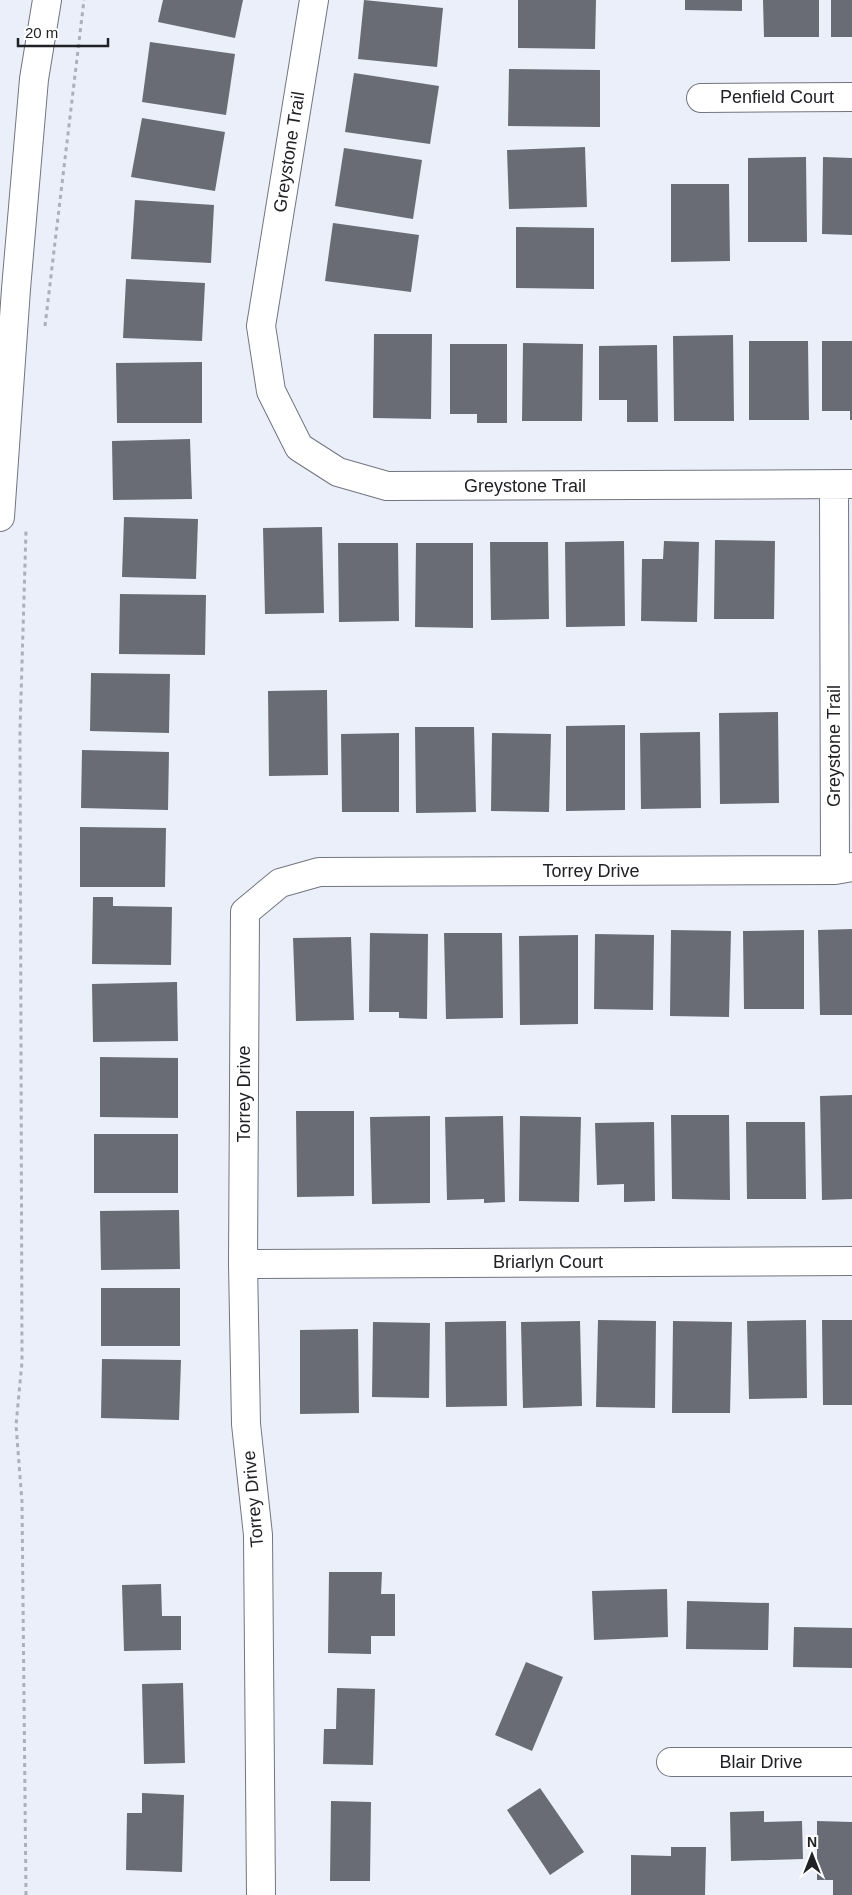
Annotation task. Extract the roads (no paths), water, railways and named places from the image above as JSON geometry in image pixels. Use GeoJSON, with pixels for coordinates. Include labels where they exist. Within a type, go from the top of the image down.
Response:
{"type":"FeatureCollection","features":[{"type":"Feature","properties":{"kind":"street"},"geometry":{"type":"LineString","coordinates":[[0,516],[16,289],[34,79],[48,0]]}},
{"type":"Feature","properties":{"kind":"street","name":"Greystone Trail"},"geometry":{"type":"LineString","coordinates":[[314,0],[261,326],[272,391],[299,447],[338,472],[387,486],[843,484],[843,868]]}},
{"type":"Feature","properties":{"kind":"street","name":"Penfield Court"},"geometry":{"type":"LineString","coordinates":[[701,98],[852,97]]}},
{"type":"Feature","properties":{"kind":"street","name":"Torrey Drive"},"geometry":{"type":"LineString","coordinates":[[261,1895],[258,1535],[246,1424],[243,1264],[245,912],[280,883],[319,872],[843,868]]}},
{"type":"Feature","properties":{"kind":"street","name":"Briarlyn Court"},"geometry":{"type":"LineString","coordinates":[[243,1264],[852,1261]]}},
{"type":"Feature","properties":{"kind":"street","name":"Blair Drive"},"geometry":{"type":"LineString","coordinates":[[671,1762],[852,1762]]}}]}
